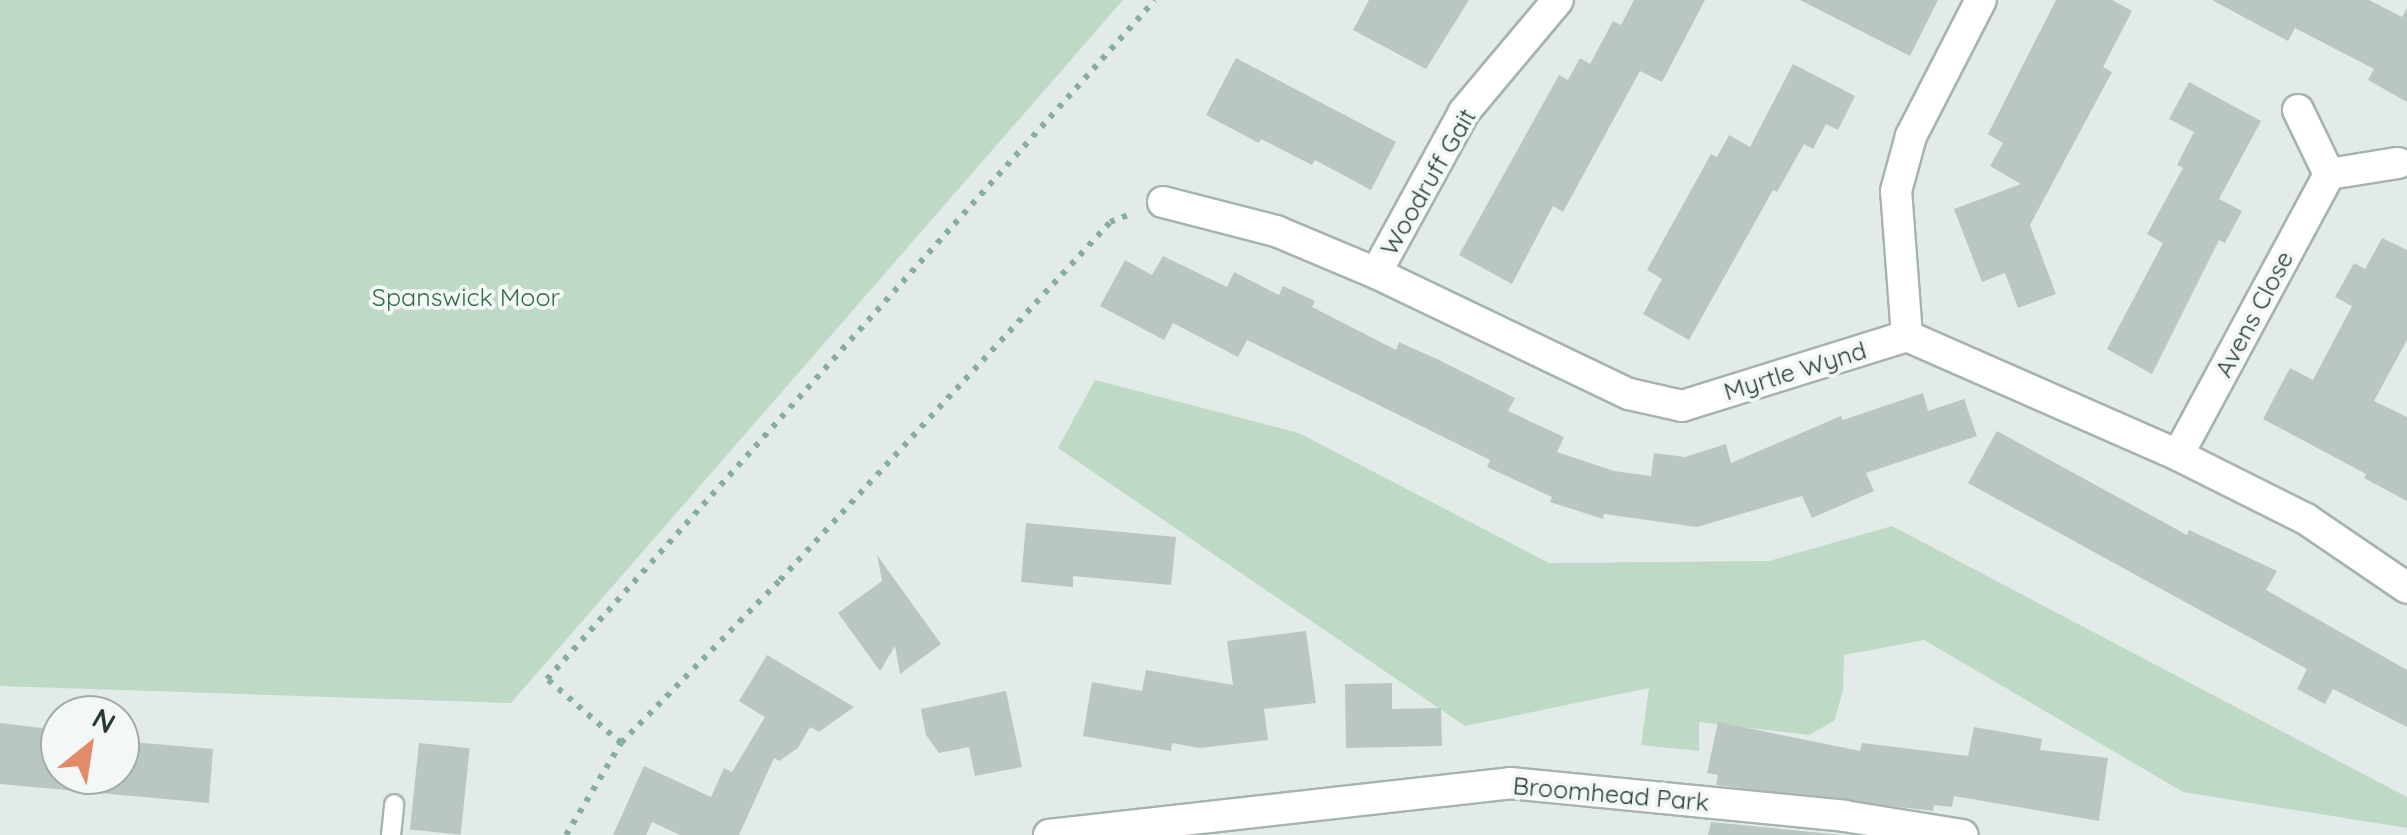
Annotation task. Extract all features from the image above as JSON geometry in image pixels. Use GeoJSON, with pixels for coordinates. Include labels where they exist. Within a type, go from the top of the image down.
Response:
{"type":"FeatureCollection","features":[{"type":"Feature","properties":{"kind":"street","name":"Woodruff Gait"},"geometry":{"type":"LineString","coordinates":[[1376,272],[1464,112],[1558,0]]}},
{"type":"Feature","properties":{"kind":"street"},"geometry":{"type":"LineString","coordinates":[[1982,0],[1911,136],[1896,190],[1907,336],[2178,455],[2306,519],[2407,588]]}},
{"type":"Feature","properties":{"kind":"street"},"geometry":{"type":"LineString","coordinates":[[2298,110],[2329,174],[2398,163]]}},
{"type":"Feature","properties":{"kind":"street","name":"Avens Close"},"geometry":{"type":"LineString","coordinates":[[2178,455],[2329,174]]}},
{"type":"Feature","properties":{"kind":"street","name":"Myrtle Wynd"},"geometry":{"type":"LineString","coordinates":[[1162,202],[1276,231],[1376,272],[1629,394],[1682,406],[1907,336]]}},
{"type":"Feature","properties":{"kind":"street","name":"Broomhead Park"},"geometry":{"type":"LineString","coordinates":[[1048,835],[1510,783],[1844,816],[1962,835]]}},
{"type":"Feature","properties":{"kind":"lane"},"geometry":{"type":"LineString","coordinates":[[392,835],[394,804]]}},
{"type":"Feature","properties":{"kind":"path"},"geometry":{"type":"LineString","coordinates":[[621,743],[547,679],[1155,0]]}},
{"type":"Feature","properties":{"kind":"path"},"geometry":{"type":"LineString","coordinates":[[566,835],[621,743],[780,580],[1110,222],[1162,202]]}},
{"type":"Feature","properties":{"kind":"green space","name":"Spanswick Moor"},"geometry":{"type":"Polygon","coordinates":[[[0,0],[1123,0],[511,703],[0,686],[0,0]]]}},
{"type":"Feature","properties":{"kind":"green space"},"geometry":{"type":"Polygon","coordinates":[[[1095,380],[1299,433],[1549,563],[1769,561],[1892,526],[2407,797],[2407,828],[2183,792],[1924,640],[1844,655],[1843,691],[1834,721],[1809,735],[1699,722],[1699,751],[1641,745],[1649,688],[1465,726],[1058,448],[1095,380]]]}},
{"type":"Feature","properties":{"kind":"building"},"geometry":{"type":"Polygon","coordinates":[[[1369,0],[1469,0],[1426,69],[1353,30],[1369,0]]]}},
{"type":"Feature","properties":{"kind":"building"},"geometry":{"type":"Polygon","coordinates":[[[1634,0],[1705,0],[1662,82],[1640,71],[1563,212],[1553,206],[1512,284],[1459,255],[1559,75],[1568,80],[1580,58],[1590,64],[1613,21],[1621,25],[1634,0]]]}},
{"type":"Feature","properties":{"kind":"building"},"geometry":{"type":"Polygon","coordinates":[[[1800,0],[1938,0],[1910,56],[1800,0]]]}},
{"type":"Feature","properties":{"kind":"building"},"geometry":{"type":"Polygon","coordinates":[[[2056,0],[2112,0],[2132,11],[2103,67],[2112,72],[2030,225],[2056,294],[2018,308],[2005,273],[1982,282],[1954,209],[2021,184],[1990,166],[2003,143],[1988,134],[2056,0]]]}},
{"type":"Feature","properties":{"kind":"building"},"geometry":{"type":"Polygon","coordinates":[[[2212,0],[2369,0],[2402,17],[2407,8],[2407,102],[2368,80],[2374,69],[2295,28],[2288,41],[2212,0]]]}},
{"type":"Feature","properties":{"kind":"building"},"geometry":{"type":"Polygon","coordinates":[[[1236,58],[1396,142],[1371,190],[1315,160],[1312,165],[1206,115],[1236,58]]]}},
{"type":"Feature","properties":{"kind":"building"},"geometry":{"type":"Polygon","coordinates":[[[1793,64],[1855,96],[1838,130],[1826,124],[1813,149],[1804,144],[1777,192],[1773,190],[1689,340],[1643,314],[1662,279],[1647,270],[1711,154],[1717,157],[1729,135],[1750,147],[1793,64]]]}},
{"type":"Feature","properties":{"kind":"building"},"geometry":{"type":"Polygon","coordinates":[[[2189,82],[2261,121],[2219,199],[2242,211],[2225,243],[2219,240],[2152,374],[2107,349],[2163,243],[2147,234],[2183,168],[2177,165],[2194,132],[2169,119],[2189,82]]]}},
{"type":"Feature","properties":{"kind":"building"},"geometry":{"type":"Polygon","coordinates":[[[2382,238],[2407,250],[2407,340],[2374,401],[2407,417],[2407,501],[2364,478],[2366,474],[2263,419],[2290,368],[2313,380],[2352,306],[2335,297],[2354,263],[2365,269],[2382,238]]]}},
{"type":"Feature","properties":{"kind":"building"},"geometry":{"type":"Polygon","coordinates":[[[1163,256],[1227,287],[1234,272],[1279,295],[1283,286],[1315,301],[1312,307],[1396,350],[1399,342],[1439,360],[1515,398],[1508,411],[1564,437],[1557,452],[1614,471],[1651,476],[1654,453],[1685,457],[1726,444],[1731,463],[1841,416],[1843,420],[1923,393],[1928,411],[1964,399],[1977,436],[1866,473],[1874,491],[1812,518],[1802,496],[1697,527],[1604,514],[1603,519],[1550,502],[1552,497],[1487,467],[1490,460],[1247,340],[1238,357],[1173,323],[1164,340],[1100,306],[1125,260],[1152,275],[1163,256]]]}},
{"type":"Feature","properties":{"kind":"building"},"geometry":{"type":"Polygon","coordinates":[[[1997,431],[2187,535],[2189,530],[2277,571],[2266,590],[2407,670],[2407,727],[2333,689],[2325,704],[2297,689],[2307,669],[1968,483],[1997,431]]]}},
{"type":"Feature","properties":{"kind":"building"},"geometry":{"type":"Polygon","coordinates":[[[1026,523],[1176,537],[1171,585],[1073,576],[1073,587],[1021,582],[1026,523]]]}},
{"type":"Feature","properties":{"kind":"building"},"geometry":{"type":"Polygon","coordinates":[[[877,555],[941,644],[900,674],[895,646],[880,671],[838,613],[882,581],[877,555]]]}},
{"type":"Feature","properties":{"kind":"building"},"geometry":{"type":"Polygon","coordinates":[[[1306,631],[1316,703],[1264,709],[1268,740],[1200,748],[1172,743],[1171,751],[1083,736],[1092,682],[1142,691],[1146,670],[1233,685],[1227,641],[1306,631]]]}},
{"type":"Feature","properties":{"kind":"building"},"geometry":{"type":"Polygon","coordinates":[[[767,655],[854,707],[819,732],[810,727],[798,748],[779,761],[774,758],[739,835],[680,835],[652,822],[646,835],[613,835],[644,766],[711,797],[724,768],[732,772],[765,717],[739,701],[767,655]]]}},
{"type":"Feature","properties":{"kind":"building"},"geometry":{"type":"Polygon","coordinates":[[[1392,683],[1392,709],[1441,708],[1442,746],[1346,748],[1345,684],[1392,683]]]}},
{"type":"Feature","properties":{"kind":"building"},"geometry":{"type":"Polygon","coordinates":[[[1006,691],[1022,767],[975,776],[969,747],[939,753],[926,735],[921,709],[1006,691]]]}},
{"type":"Feature","properties":{"kind":"building"},"geometry":{"type":"Polygon","coordinates":[[[1718,722],[1860,751],[1862,743],[1968,756],[1974,727],[2042,739],[2040,750],[2108,758],[2099,821],[1954,796],[1952,807],[1934,805],[1933,811],[1716,785],[1718,775],[1707,773],[1718,722]]]}},
{"type":"Feature","properties":{"kind":"building"},"geometry":{"type":"Polygon","coordinates":[[[0,723],[40,728],[40,788],[0,784],[0,723]]]}},
{"type":"Feature","properties":{"kind":"building"},"geometry":{"type":"Polygon","coordinates":[[[140,743],[213,749],[209,803],[121,795],[140,795],[140,743]]]}},
{"type":"Feature","properties":{"kind":"building"},"geometry":{"type":"Polygon","coordinates":[[[419,743],[470,748],[461,835],[410,830],[419,743]]]}},
{"type":"Feature","properties":{"kind":"building"},"geometry":{"type":"Polygon","coordinates":[[[1711,822],[1842,835],[1708,835],[1711,822]]]}}]}
